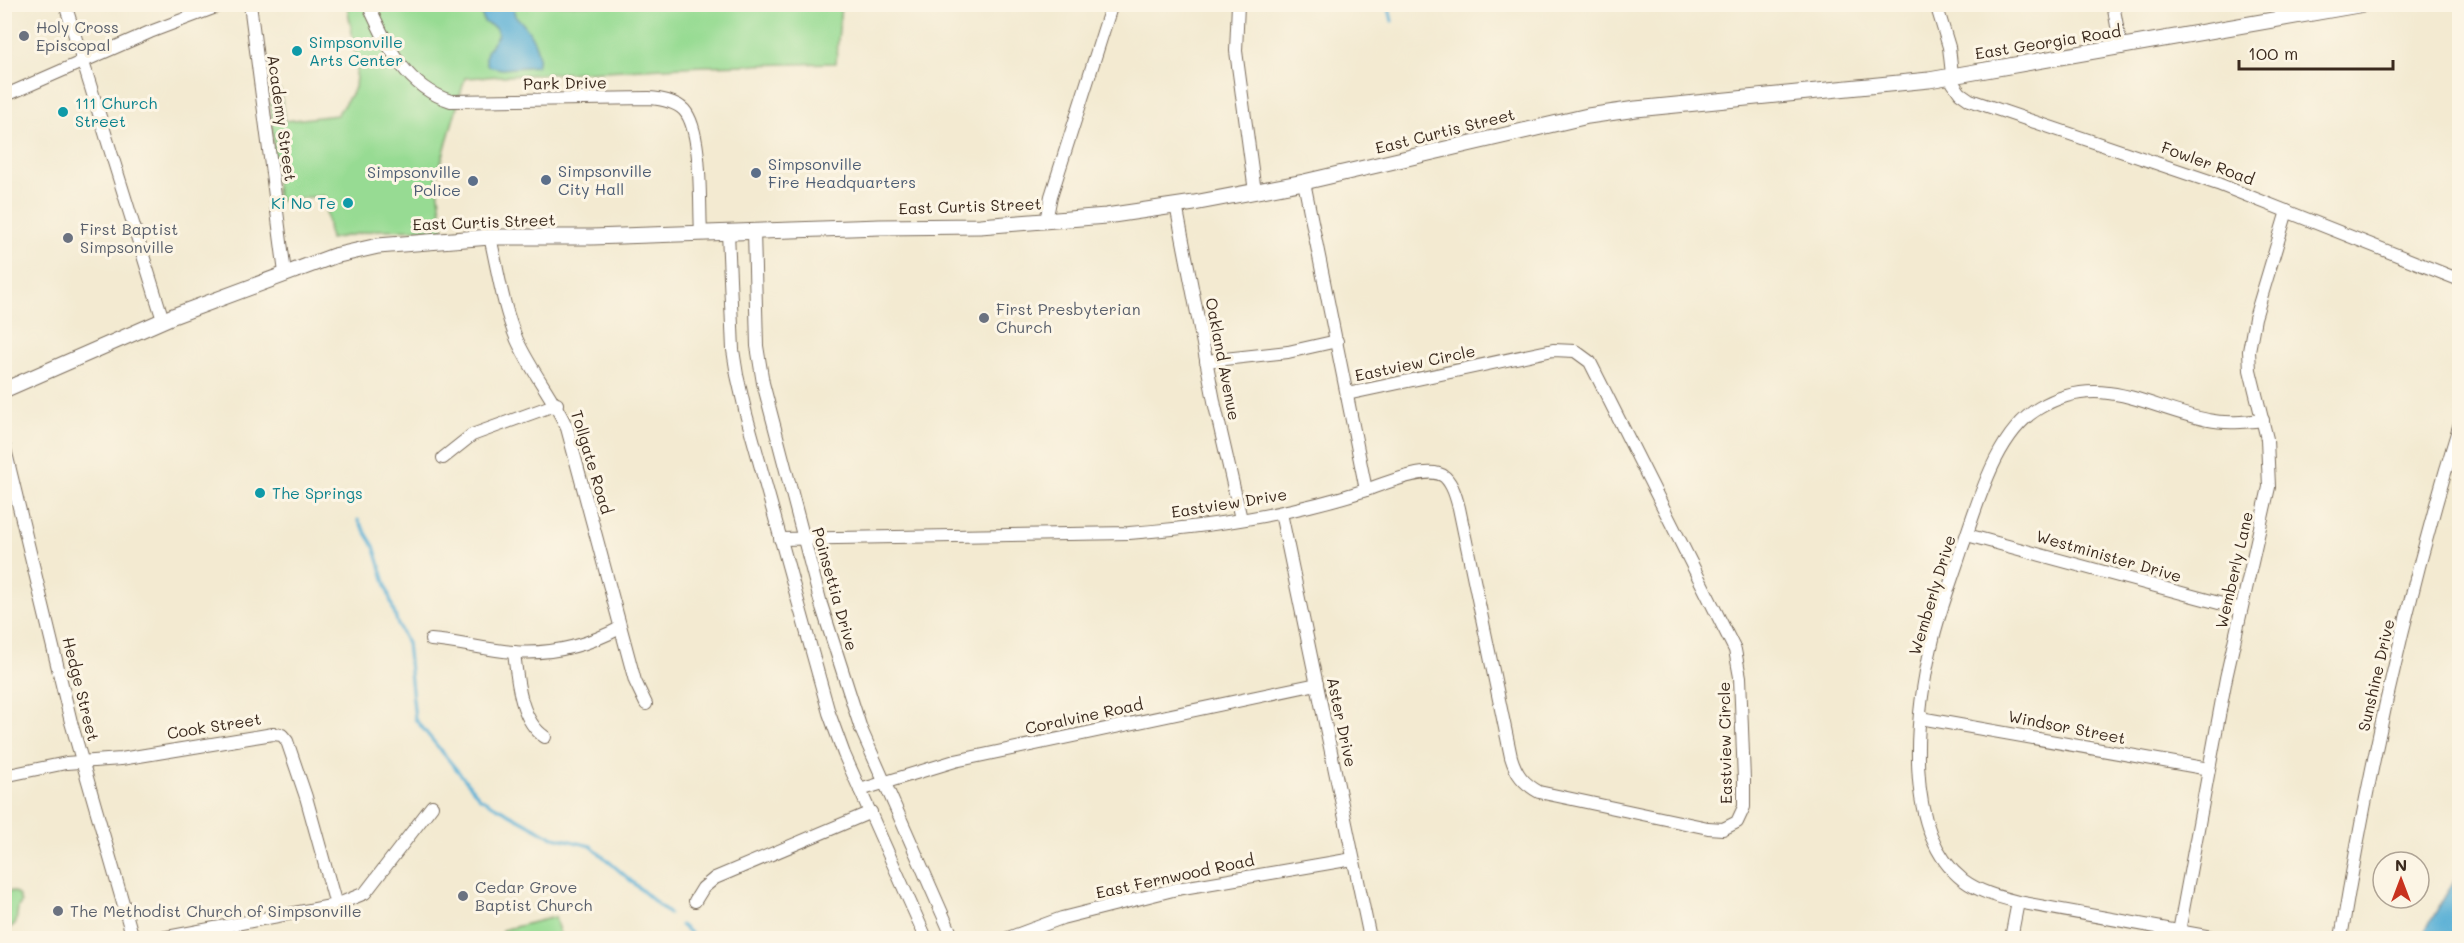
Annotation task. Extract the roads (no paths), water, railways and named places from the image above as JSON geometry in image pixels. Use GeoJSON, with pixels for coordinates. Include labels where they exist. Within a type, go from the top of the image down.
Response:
{"type":"FeatureCollection","features":[{"type":"Feature","properties":{"kind":"main road","name":"East Georgia Road"},"geometry":{"type":"LineString","coordinates":[[1952,76],[2364,4]]}},
{"type":"Feature","properties":{"kind":"main road","name":"East Curtis Street"},"geometry":{"type":"LineString","coordinates":[[4,390],[163,320],[285,273],[334,256],[378,246],[490,237],[592,237],[980,226],[1106,216],[1256,192],[1588,116],[1636,109],[1842,90],[1952,76]]}},
{"type":"Feature","properties":{"kind":"street"},"geometry":{"type":"LineString","coordinates":[[65,4],[163,320]]}},
{"type":"Feature","properties":{"kind":"street"},"geometry":{"type":"LineString","coordinates":[[4,96],[150,32],[224,4]]}},
{"type":"Feature","properties":{"kind":"street","name":"Academy Street"},"geometry":{"type":"LineString","coordinates":[[249,4],[285,273]]}},
{"type":"Feature","properties":{"kind":"street","name":"Park Drive"},"geometry":{"type":"LineString","coordinates":[[368,4],[398,62],[410,77],[433,96],[451,101],[649,98],[667,100],[683,109],[692,123],[698,157],[701,233]]}},
{"type":"Feature","properties":{"kind":"street"},"geometry":{"type":"LineString","coordinates":[[1046,221],[1051,196],[1112,4]]}},
{"type":"Feature","properties":{"kind":"street"},"geometry":{"type":"LineString","coordinates":[[1238,4],[1236,51],[1256,192]]}},
{"type":"Feature","properties":{"kind":"street"},"geometry":{"type":"LineString","coordinates":[[1936,4],[1949,47],[1952,76]]}},
{"type":"Feature","properties":{"kind":"street"},"geometry":{"type":"LineString","coordinates":[[2113,4],[2121,48]]}},
{"type":"Feature","properties":{"kind":"street","name":"Fowler Road"},"geometry":{"type":"LineString","coordinates":[[1952,76],[1953,84],[1970,100],[2143,157],[2288,211],[2460,280]]}},
{"type":"Feature","properties":{"kind":"street"},"geometry":{"type":"LineString","coordinates":[[1304,182],[1366,490]]}},
{"type":"Feature","properties":{"kind":"street","name":"Oakland Avenue"},"geometry":{"type":"LineString","coordinates":[[1176,205],[1206,361],[1241,519]]}},
{"type":"Feature","properties":{"kind":"street","name":"Wemberly Lane"},"geometry":{"type":"LineString","coordinates":[[2178,935],[2241,609],[2269,487],[2269,452],[2250,370],[2249,351],[2255,318],[2288,211]]}},
{"type":"Feature","properties":{"kind":"street","name":"Poinsettia Drive"},"geometry":{"type":"LineString","coordinates":[[754,231],[757,346],[763,383],[804,539],[839,663],[861,729],[953,939]]}},
{"type":"Feature","properties":{"kind":"street"},"geometry":{"type":"LineString","coordinates":[[728,232],[733,350],[737,375],[780,539],[829,713],[860,790],[926,939]]}},
{"type":"Feature","properties":{"kind":"street","name":"Tollgate Road"},"geometry":{"type":"LineString","coordinates":[[490,237],[516,338],[556,404],[567,428],[635,681],[646,704]]}},
{"type":"Feature","properties":{"kind":"street"},"geometry":{"type":"LineString","coordinates":[[1206,361],[1288,352],[1337,341]]}},
{"type":"Feature","properties":{"kind":"street","name":"Eastview Circle"},"geometry":{"type":"LineString","coordinates":[[1347,394],[1553,350],[1575,351],[1590,362],[1735,650],[1740,677],[1744,780],[1744,807],[1737,822],[1723,828],[1708,828],[1539,792],[1525,783],[1517,773],[1511,757],[1459,508],[1451,485],[1442,475],[1433,473],[1401,478],[1366,490]]}},
{"type":"Feature","properties":{"kind":"street","name":"Wemberly Drive"},"geometry":{"type":"LineString","coordinates":[[2217,939],[2178,935],[2018,902],[1993,895],[1965,881],[1949,865],[1936,845],[1926,820],[1921,794],[1922,691],[1932,642],[1967,535],[2005,440],[2026,417],[2048,403],[2081,393],[2109,392],[2139,398],[2207,420],[2232,423],[2263,420]]}},
{"type":"Feature","properties":{"kind":"street"},"geometry":{"type":"LineString","coordinates":[[443,458],[472,435],[532,415],[556,404]]}},
{"type":"Feature","properties":{"kind":"street","name":"Sunshine Drive"},"geometry":{"type":"LineString","coordinates":[[2341,939],[2366,798],[2416,572],[2460,423]]}},
{"type":"Feature","properties":{"kind":"street","name":"Hedge Street"},"geometry":{"type":"LineString","coordinates":[[4,445],[82,763],[133,939]]}},
{"type":"Feature","properties":{"kind":"street","name":"Eastview Drive"},"geometry":{"type":"LineString","coordinates":[[780,539],[900,535],[1129,534],[1281,513],[1366,490]]}},
{"type":"Feature","properties":{"kind":"street","name":"Aster Drive"},"geometry":{"type":"LineString","coordinates":[[1281,513],[1370,939]]}},
{"type":"Feature","properties":{"kind":"street","name":"Westminister Drive"},"geometry":{"type":"LineString","coordinates":[[1967,535],[2241,609]]}},
{"type":"Feature","properties":{"kind":"street"},"geometry":{"type":"LineString","coordinates":[[431,640],[514,652],[557,650],[596,641],[620,628]]}},
{"type":"Feature","properties":{"kind":"street"},"geometry":{"type":"LineString","coordinates":[[514,652],[516,671],[528,719],[536,731],[545,737]]}},
{"type":"Feature","properties":{"kind":"street","name":"Coralvine Road"},"geometry":{"type":"LineString","coordinates":[[860,790],[955,761],[1317,684]]}},
{"type":"Feature","properties":{"kind":"street","name":"Windsor Street"},"geometry":{"type":"LineString","coordinates":[[1920,718],[2209,769]]}},
{"type":"Feature","properties":{"kind":"street","name":"Cook Street"},"geometry":{"type":"LineString","coordinates":[[82,763],[121,759],[273,734],[282,735],[287,741],[306,797],[336,905]]}},
{"type":"Feature","properties":{"kind":"street"},"geometry":{"type":"LineString","coordinates":[[4,776],[66,763],[82,763]]}},
{"type":"Feature","properties":{"kind":"street"},"geometry":{"type":"LineString","coordinates":[[162,939],[336,905],[365,893],[432,807]]}},
{"type":"Feature","properties":{"kind":"street"},"geometry":{"type":"LineString","coordinates":[[694,901],[703,888],[715,878],[871,812]]}},
{"type":"Feature","properties":{"kind":"street","name":"East Fernwood Road"},"geometry":{"type":"LineString","coordinates":[[1008,939],[1062,918],[1177,889],[1353,859]]}},
{"type":"Feature","properties":{"kind":"street"},"geometry":{"type":"LineString","coordinates":[[2011,939],[2018,902]]}},
{"type":"Feature","properties":{"kind":"water"},"geometry":{"type":"Polygon","coordinates":[[[479,5],[513,5],[515,16],[529,32],[536,46],[537,66],[502,69],[488,66],[486,54],[498,34],[495,27],[484,22],[479,5]]]}},
{"type":"Feature","properties":{"kind":"water"},"geometry":{"type":"Polygon","coordinates":[[[2459,872],[2459,938],[2421,938],[2459,872]]]}},
{"type":"Feature","properties":{"kind":"waterway"},"geometry":{"type":"LineString","coordinates":[[1388,4],[1392,21]]}},
{"type":"Feature","properties":{"kind":"waterway"},"geometry":{"type":"LineString","coordinates":[[358,520],[374,546],[398,625],[407,643],[415,719],[480,798],[550,836],[591,846],[669,914]]}},
{"type":"Feature","properties":{"kind":"waterway"},"geometry":{"type":"LineString","coordinates":[[681,925],[696,938]]}},
{"type":"Feature","properties":{"kind":"place","name":"Holy Cross Episcopal"},"geometry":{"type":"Point","coordinates":[24,36]}},
{"type":"Feature","properties":{"kind":"place","name":"Simpsonville Arts Center"},"geometry":{"type":"Point","coordinates":[297,51]}},
{"type":"Feature","properties":{"kind":"place","name":"111 Church Street"},"geometry":{"type":"Point","coordinates":[63,112]}},
{"type":"Feature","properties":{"kind":"place","name":"Simpsonville Fire Headquarters"},"geometry":{"type":"Point","coordinates":[756,173]}},
{"type":"Feature","properties":{"kind":"place","name":"Simpsonville City Hall"},"geometry":{"type":"Point","coordinates":[546,180]}},
{"type":"Feature","properties":{"kind":"place","name":"Simpsonville Police"},"geometry":{"type":"Point","coordinates":[473,181]}},
{"type":"Feature","properties":{"kind":"place","name":"Ki No Te"},"geometry":{"type":"Point","coordinates":[348,203]}},
{"type":"Feature","properties":{"kind":"place","name":"First Baptist Simpsonville"},"geometry":{"type":"Point","coordinates":[68,238]}},
{"type":"Feature","properties":{"kind":"place","name":"First Presbyterian Church"},"geometry":{"type":"Point","coordinates":[984,318]}},
{"type":"Feature","properties":{"kind":"place","name":"The Springs"},"geometry":{"type":"Point","coordinates":[260,493]}},
{"type":"Feature","properties":{"kind":"place","name":"Cedar Grove Baptist Church"},"geometry":{"type":"Point","coordinates":[463,896]}},
{"type":"Feature","properties":{"kind":"place","name":"The Methodist Church of Simpsonville"},"geometry":{"type":"Point","coordinates":[58,911]}}]}
